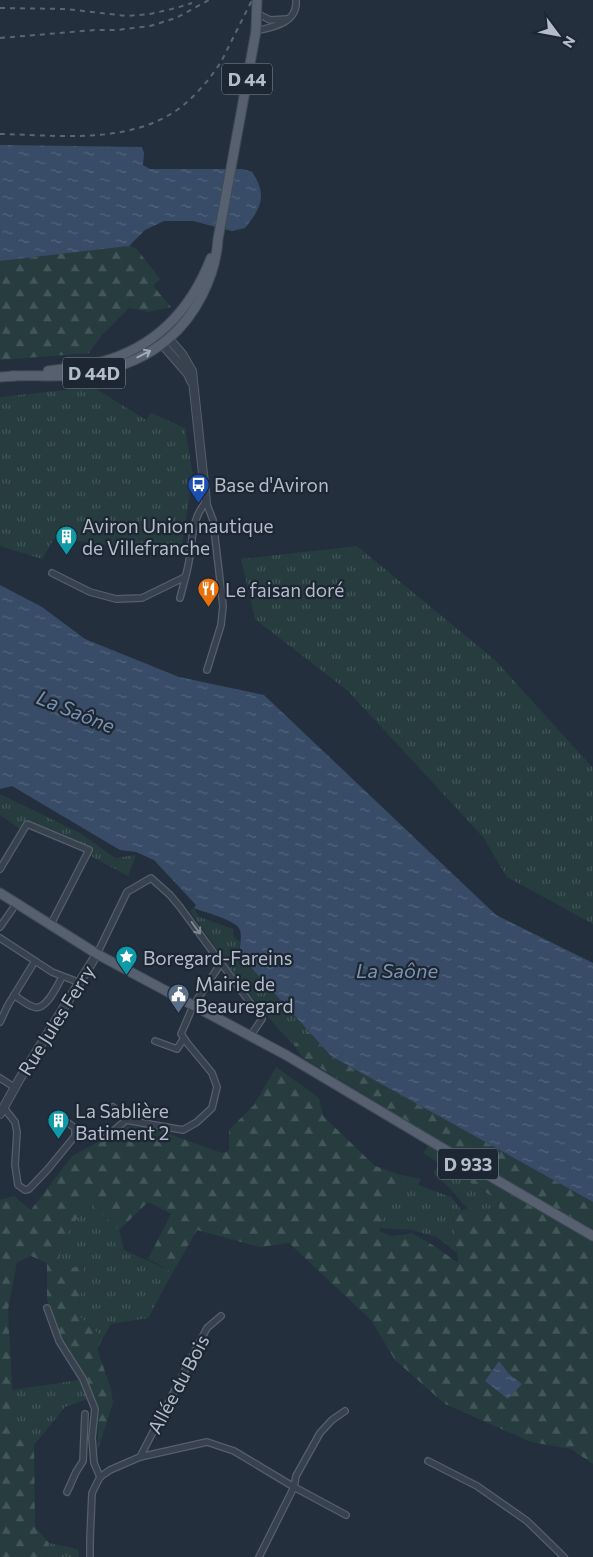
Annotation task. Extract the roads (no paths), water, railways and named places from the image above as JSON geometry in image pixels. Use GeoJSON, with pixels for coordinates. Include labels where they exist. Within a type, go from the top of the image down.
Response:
{"type":"FeatureCollection","features":[{"type":"Feature","properties":{"kind":"main road","name":"D 44"},"geometry":{"type":"LineString","coordinates":[[165,341],[196,306],[204,292],[217,254],[218,239],[256,31],[257,0]]}},
{"type":"Feature","properties":{"kind":"main road","name":"D 44"},"geometry":{"type":"LineString","coordinates":[[160,332],[178,317],[189,302],[209,264],[218,239]]}},
{"type":"Feature","properties":{"kind":"main road"},"geometry":{"type":"LineString","coordinates":[[160,332],[165,341]]}},
{"type":"Feature","properties":{"kind":"main road","name":"D 44D"},"geometry":{"type":"LineString","coordinates":[[11,376],[103,362],[135,349],[160,332]]}},
{"type":"Feature","properties":{"kind":"main road","name":"D 44D"},"geometry":{"type":"LineString","coordinates":[[0,377],[93,373],[141,357],[165,341]]}},
{"type":"Feature","properties":{"kind":"main road","name":"D 933"},"geometry":{"type":"LineString","coordinates":[[0,893],[97,954],[251,1035],[593,1236]]}},
{"type":"Feature","properties":{"kind":"street"},"geometry":{"type":"LineString","coordinates":[[256,31],[281,25],[295,10],[296,0]]}},
{"type":"Feature","properties":{"kind":"street"},"geometry":{"type":"LineString","coordinates":[[258,14],[270,20],[287,19]]}},
{"type":"Feature","properties":{"kind":"street"},"geometry":{"type":"LineString","coordinates":[[165,341],[188,374],[194,387],[206,502],[213,520],[223,606],[221,625],[207,670]]}},
{"type":"Feature","properties":{"kind":"street"},"geometry":{"type":"LineString","coordinates":[[180,598],[189,562],[194,522],[198,510],[206,502]]}},
{"type":"Feature","properties":{"kind":"street"},"geometry":{"type":"LineString","coordinates":[[52,573],[90,592],[116,599],[142,598],[186,577]]}},
{"type":"Feature","properties":{"kind":"street"},"geometry":{"type":"LineString","coordinates":[[0,869],[27,824],[89,850],[50,926]]}},
{"type":"Feature","properties":{"kind":"street"},"geometry":{"type":"LineString","coordinates":[[97,954],[127,892],[151,878],[170,894],[262,1019],[251,1035]]}},
{"type":"Feature","properties":{"kind":"street"},"geometry":{"type":"LineString","coordinates":[[0,927],[16,904]]}},
{"type":"Feature","properties":{"kind":"street"},"geometry":{"type":"LineString","coordinates":[[0,938],[62,977],[78,982]]}},
{"type":"Feature","properties":{"kind":"street","name":"Rue Jules Ferry"},"geometry":{"type":"LineString","coordinates":[[2,1111],[78,982],[97,954]]}},
{"type":"Feature","properties":{"kind":"street"},"geometry":{"type":"LineString","coordinates":[[0,1022],[35,961]]}},
{"type":"Feature","properties":{"kind":"street"},"geometry":{"type":"LineString","coordinates":[[113,1107],[126,1120],[183,1130],[197,1122],[212,1108],[217,1087],[212,1073],[182,1034],[193,1006],[221,963]]}},
{"type":"Feature","properties":{"kind":"street"},"geometry":{"type":"LineString","coordinates":[[14,995],[36,1008],[40,1007],[46,1003],[62,977]]}},
{"type":"Feature","properties":{"kind":"street"},"geometry":{"type":"LineString","coordinates":[[155,1041],[177,1050],[184,1038]]}},
{"type":"Feature","properties":{"kind":"street"},"geometry":{"type":"LineString","coordinates":[[0,1078],[14,1088]]}},
{"type":"Feature","properties":{"kind":"street"},"geometry":{"type":"LineString","coordinates":[[2,1111],[15,1122],[17,1132],[15,1165],[18,1185],[25,1190],[29,1189],[48,1169],[75,1136],[75,1128],[68,1122]]}},
{"type":"Feature","properties":{"kind":"street"},"geometry":{"type":"LineString","coordinates":[[104,1140],[126,1120]]}},
{"type":"Feature","properties":{"kind":"street"},"geometry":{"type":"LineString","coordinates":[[47,1308],[59,1341],[83,1379],[95,1409],[92,1438],[94,1463],[100,1477]]}},
{"type":"Feature","properties":{"kind":"street","name":"Allée du Bois"},"geometry":{"type":"LineString","coordinates":[[140,1456],[207,1328],[221,1316]]}},
{"type":"Feature","properties":{"kind":"street"},"geometry":{"type":"LineString","coordinates":[[259,1557],[294,1487],[296,1476],[320,1432],[345,1411]]}},
{"type":"Feature","properties":{"kind":"street"},"geometry":{"type":"LineString","coordinates":[[67,1492],[72,1478],[83,1461],[85,1414]]}},
{"type":"Feature","properties":{"kind":"street"},"geometry":{"type":"LineString","coordinates":[[90,1557],[92,1493],[100,1477],[110,1470],[140,1456],[207,1442],[234,1451],[346,1515]]}},
{"type":"Feature","properties":{"kind":"street"},"geometry":{"type":"LineString","coordinates":[[83,1461],[94,1463]]}},
{"type":"Feature","properties":{"kind":"street"},"geometry":{"type":"LineString","coordinates":[[428,1461],[478,1486],[527,1521],[564,1557]]}},
{"type":"Feature","properties":{"kind":"water"},"geometry":{"type":"Polygon","coordinates":[[[0,145],[142,147],[144,153],[143,165],[150,169],[243,169],[252,172],[260,188],[261,201],[245,228],[232,231],[193,221],[164,221],[145,230],[129,246],[0,261],[0,145]]]}},
{"type":"Feature","properties":{"kind":"water","name":"La Saône"},"geometry":{"type":"Polygon","coordinates":[[[0,585],[42,607],[85,639],[179,677],[264,695],[496,915],[593,963],[593,1202],[331,1056],[239,954],[241,935],[238,926],[194,908],[196,905],[154,860],[136,852],[120,850],[12,786],[0,789],[0,585]]]}},
{"type":"Feature","properties":{"kind":"water"},"geometry":{"type":"Polygon","coordinates":[[[499,1361],[509,1374],[522,1384],[508,1399],[485,1381],[499,1361]]]}},
{"type":"Feature","properties":{"kind":"railway"},"geometry":{"type":"LineString","coordinates":[[0,38],[150,26],[176,18],[209,0]]}},
{"type":"Feature","properties":{"kind":"railway"},"geometry":{"type":"LineString","coordinates":[[0,134],[91,136],[136,129],[157,121],[184,105],[212,75],[221,62],[252,0]]}},
{"type":"Feature","properties":{"kind":"railway"},"geometry":{"type":"LineString","coordinates":[[0,8],[66,9],[127,16],[150,14],[192,3]]}},
{"type":"Feature","properties":{"kind":"place","name":"Base d'Aviron"},"geometry":{"type":"Point","coordinates":[198,503]}},
{"type":"Feature","properties":{"kind":"place","name":"Aviron Union nautique de Villefranche"},"geometry":{"type":"Point","coordinates":[66,555]}},
{"type":"Feature","properties":{"kind":"place","name":"Le faisan doré"},"geometry":{"type":"Point","coordinates":[209,608]}},
{"type":"Feature","properties":{"kind":"place","name":"Boregard-Fareins"},"geometry":{"type":"Point","coordinates":[127,976]}},
{"type":"Feature","properties":{"kind":"place","name":"Mairie de Beauregard"},"geometry":{"type":"Point","coordinates":[179,1013]}},
{"type":"Feature","properties":{"kind":"place","name":"La Sablière Batiment 2"},"geometry":{"type":"Point","coordinates":[59,1140]}}]}
